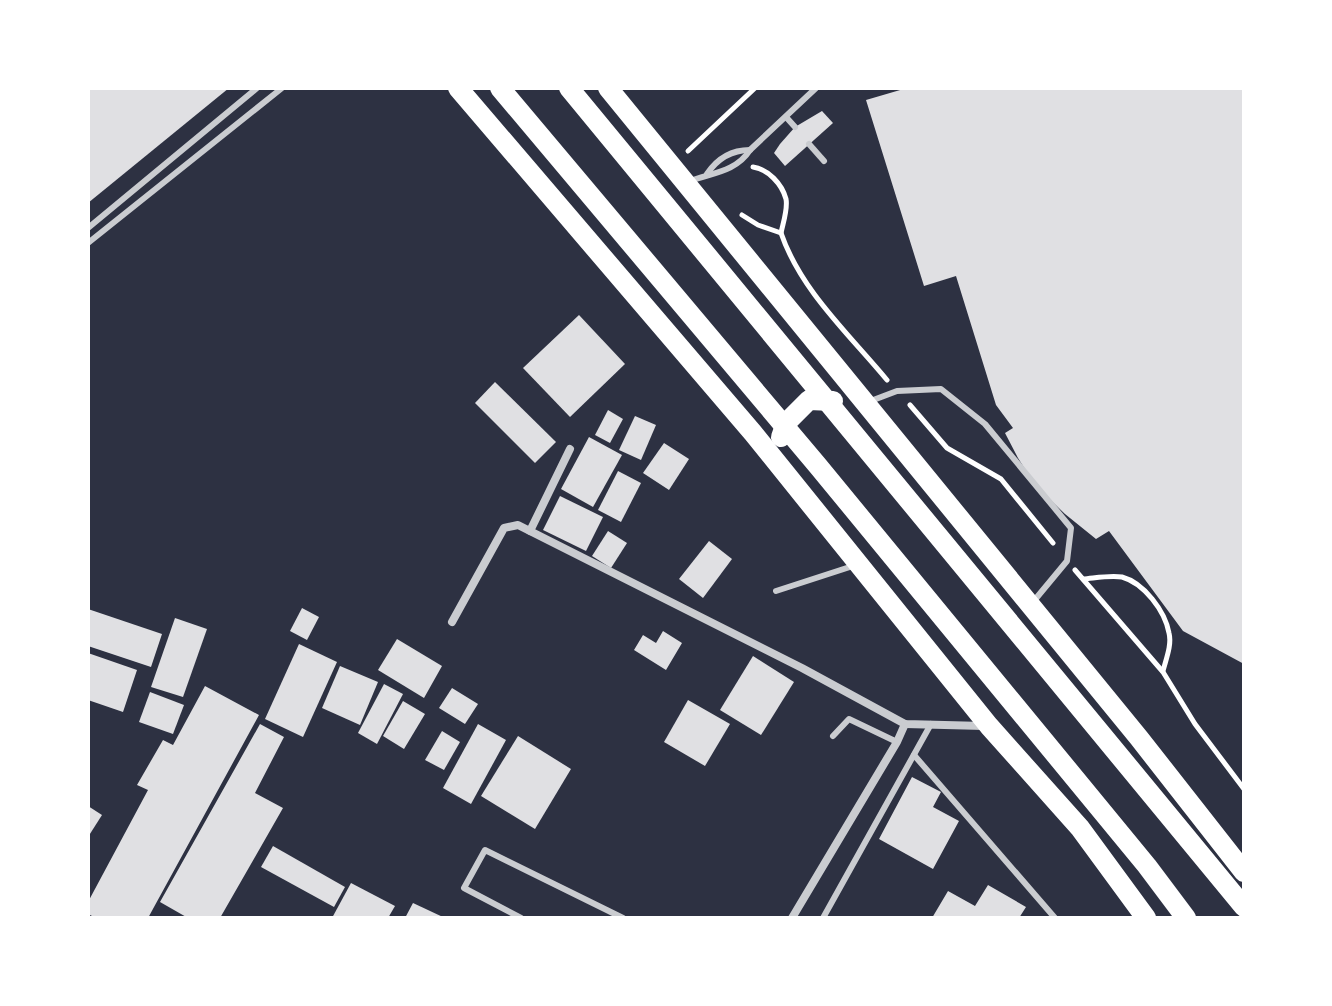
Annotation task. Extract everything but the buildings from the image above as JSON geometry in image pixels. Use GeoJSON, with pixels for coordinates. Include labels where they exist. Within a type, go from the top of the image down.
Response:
{"type":"FeatureCollection","features":[{"type":"Feature","properties":{"kind":"main road"},"geometry":{"type":"LineString","coordinates":[[458,88],[783,469],[989,726],[1080,828],[1146,918]]}},
{"type":"Feature","properties":{"kind":"main road"},"geometry":{"type":"LineString","coordinates":[[500,88],[818,466],[1137,854],[1186,918]]}},
{"type":"Feature","properties":{"kind":"main road"},"geometry":{"type":"LineString","coordinates":[[569,88],[1244,907]]}},
{"type":"Feature","properties":{"kind":"main road"},"geometry":{"type":"LineString","coordinates":[[608,88],[1139,738],[1244,872]]}},
{"type":"Feature","properties":{"kind":"main road"},"geometry":{"type":"LineString","coordinates":[[783,469],[781,437],[786,423],[809,400],[868,407]]}},
{"type":"Feature","properties":{"kind":"street"},"geometry":{"type":"LineString","coordinates":[[530,531],[570,449]]}},
{"type":"Feature","properties":{"kind":"street"},"geometry":{"type":"LineString","coordinates":[[452,622],[504,528],[518,525],[802,668],[905,724],[989,726]]}},
{"type":"Feature","properties":{"kind":"street"},"geometry":{"type":"LineString","coordinates":[[792,918],[905,724]]}},
{"type":"Feature","properties":{"kind":"lane"},"geometry":{"type":"LineString","coordinates":[[88,228],[257,88]]}},
{"type":"Feature","properties":{"kind":"lane"},"geometry":{"type":"LineString","coordinates":[[88,243],[282,88]]}},
{"type":"Feature","properties":{"kind":"lane"},"geometry":{"type":"LineString","coordinates":[[686,182],[707,174],[718,174],[745,158],[816,88]]}},
{"type":"Feature","properties":{"kind":"lane"},"geometry":{"type":"LineString","coordinates":[[786,117],[795,127]]}},
{"type":"Feature","properties":{"kind":"lane"},"geometry":{"type":"LineString","coordinates":[[809,144],[824,161]]}},
{"type":"Feature","properties":{"kind":"lane"},"geometry":{"type":"LineString","coordinates":[[707,174],[712,166],[729,154],[737,150],[750,150]]}},
{"type":"Feature","properties":{"kind":"lane"},"geometry":{"type":"LineString","coordinates":[[868,407],[897,391],[941,389],[985,424],[1071,528],[1067,561],[1030,607]]}},
{"type":"Feature","properties":{"kind":"lane"},"geometry":{"type":"LineString","coordinates":[[776,591],[859,564]]}},
{"type":"Feature","properties":{"kind":"lane"},"geometry":{"type":"LineString","coordinates":[[833,736],[849,719],[897,742]]}},
{"type":"Feature","properties":{"kind":"lane"},"geometry":{"type":"LineString","coordinates":[[823,918],[931,724]]}},
{"type":"Feature","properties":{"kind":"lane"},"geometry":{"type":"LineString","coordinates":[[914,755],[1055,918]]}},
{"type":"Feature","properties":{"kind":"lane"},"geometry":{"type":"LineString","coordinates":[[521,918],[464,888],[485,850],[623,918]]}},
{"type":"Feature","properties":{"kind":"path"},"geometry":{"type":"LineString","coordinates":[[688,151],[755,88]]}},
{"type":"Feature","properties":{"kind":"path"},"geometry":{"type":"LineString","coordinates":[[741,166],[760,168],[776,180],[786,199],[781,233],[788,253],[807,286],[947,448],[1001,479],[1163,672],[1195,724],[1244,789]]}},
{"type":"Feature","properties":{"kind":"path"},"geometry":{"type":"LineString","coordinates":[[734,209],[758,225],[781,233]]}},
{"type":"Feature","properties":{"kind":"path"},"geometry":{"type":"LineString","coordinates":[[1083,579],[1121,577],[1139,585],[1159,608],[1169,633],[1169,649],[1163,672]]}}]}
